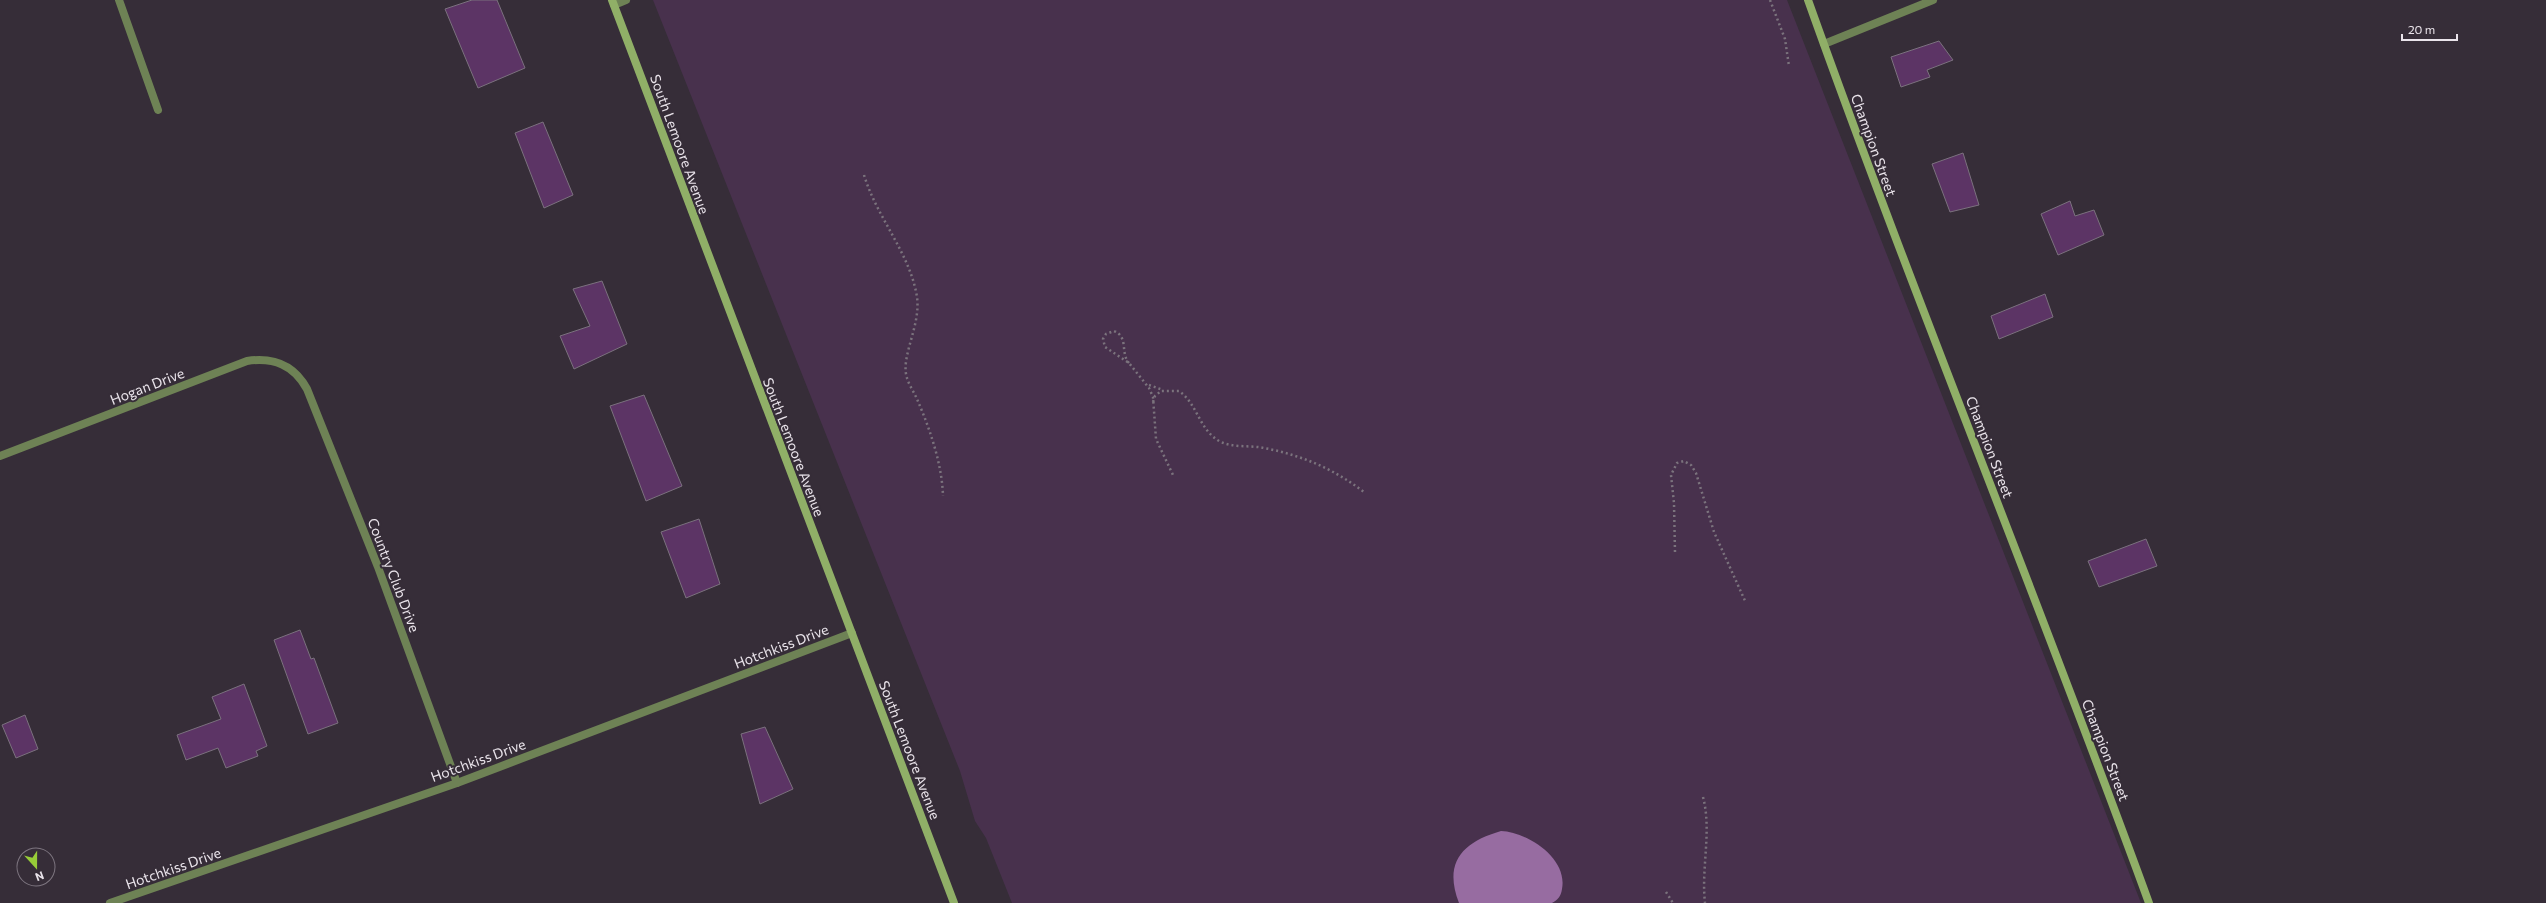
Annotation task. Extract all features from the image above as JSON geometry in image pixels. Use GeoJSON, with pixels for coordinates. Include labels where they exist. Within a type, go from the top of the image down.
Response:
{"type":"FeatureCollection","features":[{"type":"Feature","properties":{"kind":"street"},"geometry":{"type":"LineString","coordinates":[[119,0],[158,110]]}},
{"type":"Feature","properties":{"kind":"street"},"geometry":{"type":"LineString","coordinates":[[613,3],[626,0]]}},
{"type":"Feature","properties":{"kind":"street","name":"Champion Street"},"geometry":{"type":"LineString","coordinates":[[1808,0],[1876,187],[2100,769],[2149,903]]}},
{"type":"Feature","properties":{"kind":"street"},"geometry":{"type":"LineString","coordinates":[[1824,44],[1933,0]]}},
{"type":"Feature","properties":{"kind":"street","name":"South Lemoore Avenue"},"geometry":{"type":"LineString","coordinates":[[613,3],[954,903]]}},
{"type":"Feature","properties":{"kind":"street","name":"Hogan Drive"},"geometry":{"type":"LineString","coordinates":[[0,456],[247,361],[274,361],[293,370],[301,378]]}},
{"type":"Feature","properties":{"kind":"street","name":"Country Club Drive"},"geometry":{"type":"LineString","coordinates":[[301,378],[378,567],[457,783]]}},
{"type":"Feature","properties":{"kind":"street","name":"Hotchkiss Drive"},"geometry":{"type":"LineString","coordinates":[[110,903],[457,783],[852,633]]}},
{"type":"Feature","properties":{"kind":"path"},"geometry":{"type":"LineString","coordinates":[[1770,0],[1785,39],[1789,66]]}},
{"type":"Feature","properties":{"kind":"path"},"geometry":{"type":"LineString","coordinates":[[864,175],[877,208],[903,256],[914,282],[918,309],[917,321],[906,363],[906,376],[917,400],[941,472],[942,496]]}},
{"type":"Feature","properties":{"kind":"path"},"geometry":{"type":"LineString","coordinates":[[1129,363],[1105,347],[1102,339],[1106,334],[1114,331],[1122,336],[1124,354],[1151,392],[1156,439],[1173,475]]}},
{"type":"Feature","properties":{"kind":"path"},"geometry":{"type":"LineString","coordinates":[[1146,383],[1158,389],[1179,391],[1187,397],[1203,424],[1220,441],[1265,448],[1318,464],[1336,472],[1364,492]]}},
{"type":"Feature","properties":{"kind":"path"},"geometry":{"type":"LineString","coordinates":[[1153,402],[1156,394],[1166,389]]}},
{"type":"Feature","properties":{"kind":"path"},"geometry":{"type":"LineString","coordinates":[[1675,552],[1674,503],[1671,475],[1676,463],[1684,461],[1691,465],[1696,473],[1714,532],[1746,603]]}},
{"type":"Feature","properties":{"kind":"path"},"geometry":{"type":"LineString","coordinates":[[1703,797],[1706,824],[1703,873],[1705,903]]}},
{"type":"Feature","properties":{"kind":"path"},"geometry":{"type":"LineString","coordinates":[[1666,892],[1673,903]]}},
{"type":"Feature","properties":{"kind":"shaded area"},"geometry":{"type":"Polygon","coordinates":[[[653,0],[1787,0],[2141,903],[1012,903],[986,838],[975,821],[960,771],[653,0]]]}},
{"type":"Feature","properties":{"kind":"shaded area"},"geometry":{"type":"Polygon","coordinates":[[[1501,831],[1522,836],[1544,849],[1552,857],[1559,867],[1562,878],[1562,891],[1556,901],[1552,903],[1459,903],[1453,876],[1455,865],[1460,856],[1476,841],[1501,831]]]}},
{"type":"Feature","properties":{"kind":"building"},"geometry":{"type":"Polygon","coordinates":[[[472,0],[497,0],[525,68],[478,88],[445,9],[472,0]]]}},
{"type":"Feature","properties":{"kind":"building"},"geometry":{"type":"Polygon","coordinates":[[[1939,41],[1953,60],[1927,70],[1930,77],[1901,87],[1891,57],[1939,41]]]}},
{"type":"Feature","properties":{"kind":"building"},"geometry":{"type":"Polygon","coordinates":[[[543,122],[573,195],[544,208],[515,133],[543,122]]]}},
{"type":"Feature","properties":{"kind":"building"},"geometry":{"type":"Polygon","coordinates":[[[1963,153],[1979,205],[1950,212],[1932,164],[1963,153]]]}},
{"type":"Feature","properties":{"kind":"building"},"geometry":{"type":"Polygon","coordinates":[[[2070,201],[2075,216],[2094,210],[2104,235],[2058,255],[2041,214],[2070,201]]]}},
{"type":"Feature","properties":{"kind":"building"},"geometry":{"type":"Polygon","coordinates":[[[602,281],[627,344],[574,369],[560,336],[590,326],[573,289],[602,281]]]}},
{"type":"Feature","properties":{"kind":"building"},"geometry":{"type":"Polygon","coordinates":[[[2045,294],[2053,317],[1999,339],[1991,316],[2045,294]]]}},
{"type":"Feature","properties":{"kind":"building"},"geometry":{"type":"Polygon","coordinates":[[[644,395],[682,486],[646,501],[610,406],[644,395]]]}},
{"type":"Feature","properties":{"kind":"building"},"geometry":{"type":"Polygon","coordinates":[[[699,519],[720,584],[686,598],[661,532],[699,519]]]}},
{"type":"Feature","properties":{"kind":"building"},"geometry":{"type":"Polygon","coordinates":[[[2146,539],[2157,566],[2099,587],[2088,561],[2146,539]]]}},
{"type":"Feature","properties":{"kind":"building"},"geometry":{"type":"Polygon","coordinates":[[[300,630],[311,659],[314,658],[338,723],[308,734],[274,640],[300,630]]]}},
{"type":"Feature","properties":{"kind":"building"},"geometry":{"type":"Polygon","coordinates":[[[244,684],[267,746],[256,751],[258,756],[226,768],[218,748],[186,760],[177,735],[221,719],[212,697],[244,684]]]}},
{"type":"Feature","properties":{"kind":"building"},"geometry":{"type":"Polygon","coordinates":[[[25,715],[38,749],[16,758],[2,725],[25,715]]]}},
{"type":"Feature","properties":{"kind":"building"},"geometry":{"type":"Polygon","coordinates":[[[765,727],[793,789],[760,804],[741,734],[765,727]]]}}]}
